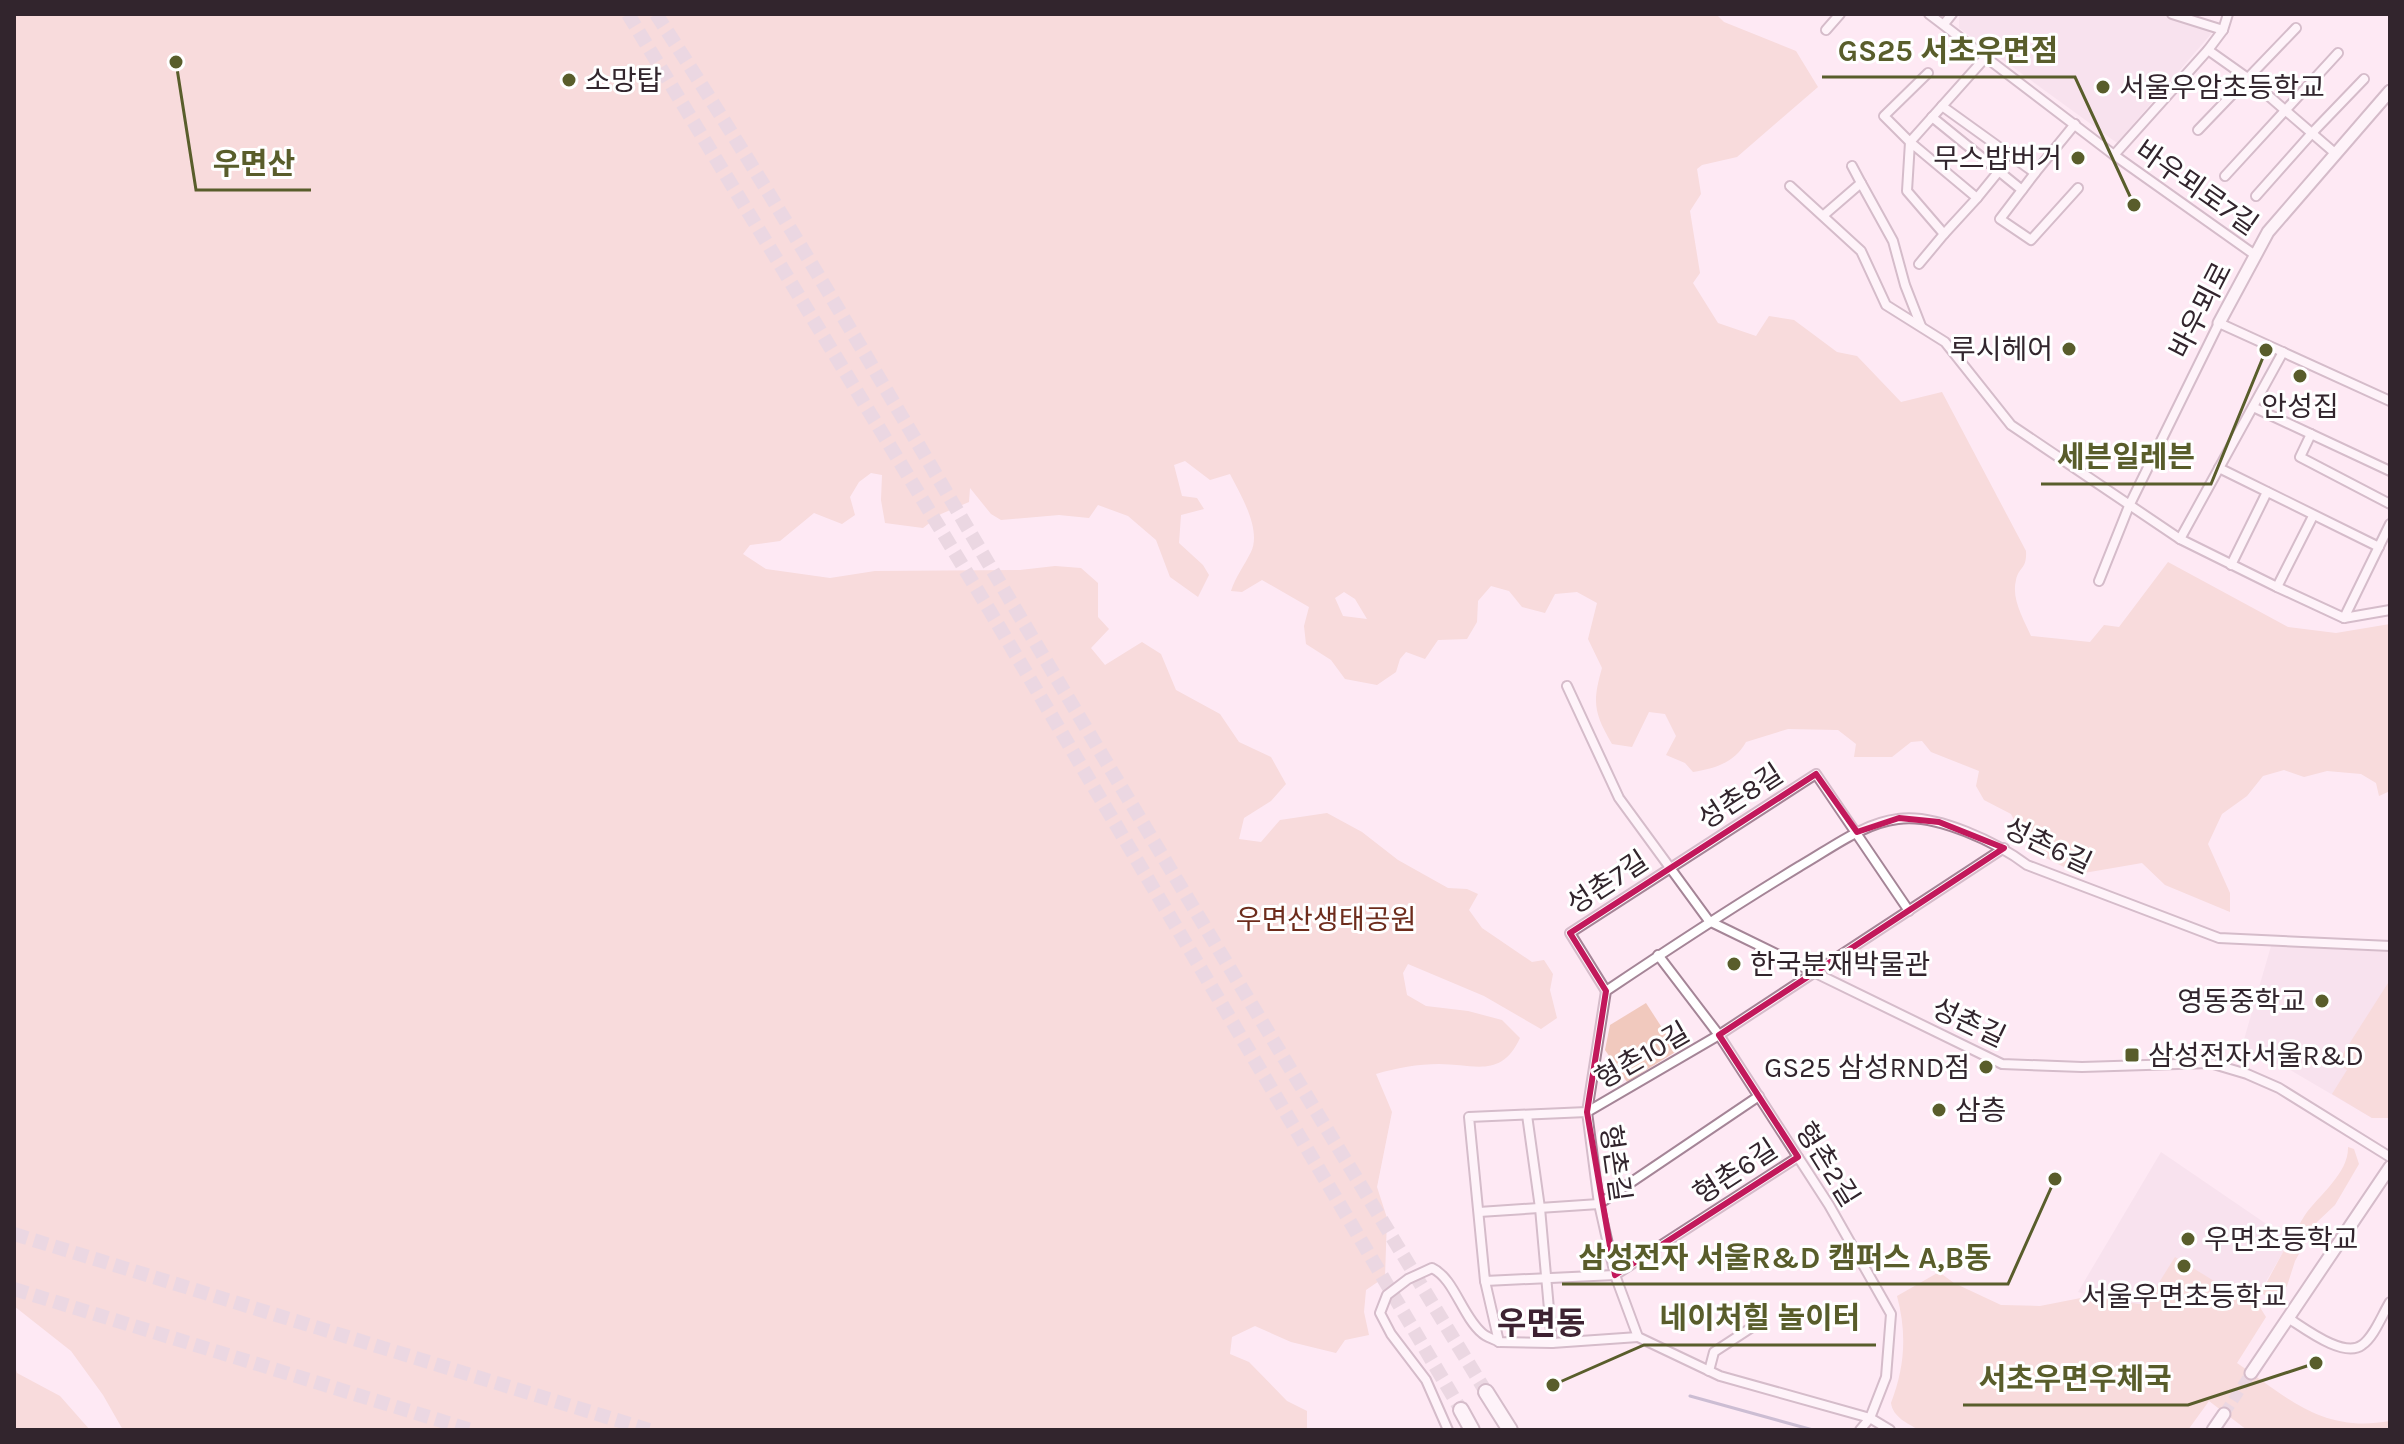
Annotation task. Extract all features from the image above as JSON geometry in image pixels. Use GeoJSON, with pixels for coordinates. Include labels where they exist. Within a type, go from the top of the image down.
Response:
{"type":"FeatureCollection","features":[{"type":"Feature","properties":{"kind":"highway"},"geometry":{"type":"LineString","coordinates":[[1486,1392],[1510,1430]]}},
{"type":"Feature","properties":{"kind":"highway"},"geometry":{"type":"LineString","coordinates":[[1461,1410],[1472,1430]]}},
{"type":"Feature","properties":{"kind":"street"},"geometry":{"type":"LineString","coordinates":[[1826,30],[1840,14]]}},
{"type":"Feature","properties":{"kind":"street","name":"바우뫼로7길"},"geometry":{"type":"LineString","coordinates":[[1929,14],[2114,155],[2255,255]]}},
{"type":"Feature","properties":{"kind":"street"},"geometry":{"type":"LineString","coordinates":[[1944,24],[1952,14]]}},
{"type":"Feature","properties":{"kind":"street"},"geometry":{"type":"LineString","coordinates":[[2172,14],[2223,30]]}},
{"type":"Feature","properties":{"kind":"street","name":"바우뫼로7길"},"geometry":{"type":"LineString","coordinates":[[2114,155],[2208,50],[2223,30],[2228,14]]}},
{"type":"Feature","properties":{"kind":"street"},"geometry":{"type":"LineString","coordinates":[[2198,130],[2296,28]]}},
{"type":"Feature","properties":{"kind":"street"},"geometry":{"type":"LineString","coordinates":[[2208,50],[2249,79],[2336,154]]}},
{"type":"Feature","properties":{"kind":"street"},"geometry":{"type":"LineString","coordinates":[[2225,176],[2338,53]]}},
{"type":"Feature","properties":{"kind":"street"},"geometry":{"type":"LineString","coordinates":[[1944,234],[1907,191],[1910,142],[1985,58]]}},
{"type":"Feature","properties":{"kind":"street"},"geometry":{"type":"LineString","coordinates":[[1928,73],[1884,116],[1977,198]]}},
{"type":"Feature","properties":{"kind":"street"},"geometry":{"type":"LineString","coordinates":[[2256,196],[2364,79]]}},
{"type":"Feature","properties":{"kind":"street","name":"바우뫼로"},"geometry":{"type":"LineString","coordinates":[[2099,581],[2129,506],[2219,323],[2268,232],[2390,91]]}},
{"type":"Feature","properties":{"kind":"street"},"geometry":{"type":"LineString","coordinates":[[1942,106],[2035,173]]}},
{"type":"Feature","properties":{"kind":"street"},"geometry":{"type":"LineString","coordinates":[[1932,117],[2022,190]]}},
{"type":"Feature","properties":{"kind":"street"},"geometry":{"type":"LineString","coordinates":[[2075,124],[2000,219],[2031,240],[2078,188]]}},
{"type":"Feature","properties":{"kind":"street"},"geometry":{"type":"LineString","coordinates":[[1852,166],[1893,241],[1921,327]]}},
{"type":"Feature","properties":{"kind":"street"},"geometry":{"type":"LineString","coordinates":[[1919,264],[1999,171]]}},
{"type":"Feature","properties":{"kind":"street"},"geometry":{"type":"LineString","coordinates":[[1824,215],[1861,183]]}},
{"type":"Feature","properties":{"kind":"street"},"geometry":{"type":"LineString","coordinates":[[1790,186],[1861,251],[1886,305],[1945,342],[2011,425],[2180,539],[2231,565],[2344,618],[2390,610]]}},
{"type":"Feature","properties":{"kind":"street"},"geometry":{"type":"LineString","coordinates":[[2219,323],[2390,401]]}},
{"type":"Feature","properties":{"kind":"street"},"geometry":{"type":"LineString","coordinates":[[2180,539],[2283,352]]}},
{"type":"Feature","properties":{"kind":"street"},"geometry":{"type":"LineString","coordinates":[[2253,407],[2390,471]]}},
{"type":"Feature","properties":{"kind":"street"},"geometry":{"type":"LineString","coordinates":[[2311,434],[2300,457],[2390,504]]}},
{"type":"Feature","properties":{"kind":"street"},"geometry":{"type":"LineString","coordinates":[[2219,468],[2379,547]]}},
{"type":"Feature","properties":{"kind":"street"},"geometry":{"type":"LineString","coordinates":[[2231,565],[2267,492]]}},
{"type":"Feature","properties":{"kind":"street"},"geometry":{"type":"LineString","coordinates":[[2277,587],[2313,516]]}},
{"type":"Feature","properties":{"kind":"street"},"geometry":{"type":"LineString","coordinates":[[2344,618],[2390,524]]}},
{"type":"Feature","properties":{"kind":"street","name":"성촌길"},"geometry":{"type":"LineString","coordinates":[[1567,686],[1619,798],[1709,921],[2002,1064],[2082,1067],[2210,1063],[2279,1088],[2390,1157]]}},
{"type":"Feature","properties":{"kind":"street","name":"성촌8길"},"geometry":{"type":"LineString","coordinates":[[1669,868],[1816,774],[1857,832]]}},
{"type":"Feature","properties":{"kind":"street","name":"성촌6길"},"geometry":{"type":"LineString","coordinates":[[1709,921],[1857,832],[1899,818],[1939,822],[2004,848],[2027,865],[2219,938],[2390,946]]}},
{"type":"Feature","properties":{"kind":"street"},"geometry":{"type":"LineString","coordinates":[[1857,832],[1909,911]]}},
{"type":"Feature","properties":{"kind":"street","name":"형촌10길"},"geometry":{"type":"LineString","coordinates":[[1587,1112],[1719,1035],[2004,848]]}},
{"type":"Feature","properties":{"kind":"street","name":"성촌7길"},"geometry":{"type":"LineString","coordinates":[[1606,991],[1570,933],[1669,868]]}},
{"type":"Feature","properties":{"kind":"street"},"geometry":{"type":"LineString","coordinates":[[1606,991],[1709,921]]}},
{"type":"Feature","properties":{"kind":"street","name":"형촌2길"},"geometry":{"type":"LineString","coordinates":[[1658,955],[1719,1035],[1759,1096],[1829,1205],[1891,1314],[1886,1377],[1870,1418],[1860,1430]]}},
{"type":"Feature","properties":{"kind":"street","name":"형촌길"},"geometry":{"type":"LineString","coordinates":[[1606,991],[1587,1112],[1599,1204],[1615,1275],[1638,1337]]}},
{"type":"Feature","properties":{"kind":"street"},"geometry":{"type":"LineString","coordinates":[[1479,1212],[1599,1204],[1759,1096]]}},
{"type":"Feature","properties":{"kind":"street"},"geometry":{"type":"LineString","coordinates":[[1499,1342],[1485,1281],[1469,1117],[1587,1112]]}},
{"type":"Feature","properties":{"kind":"street"},"geometry":{"type":"LineString","coordinates":[[1527,1115],[1540,1208],[1552,1343]]}},
{"type":"Feature","properties":{"kind":"street","name":"형촌6길"},"geometry":{"type":"LineString","coordinates":[[1615,1275],[1798,1157]]}},
{"type":"Feature","properties":{"kind":"street"},"geometry":{"type":"LineString","coordinates":[[2251,1373],[2390,1167]]}},
{"type":"Feature","properties":{"kind":"street"},"geometry":{"type":"LineString","coordinates":[[1448,1430],[1426,1380],[1391,1334],[1380,1313],[1387,1295],[1408,1279],[1432,1268],[1442,1273],[1460,1305],[1482,1334],[1499,1342],[1552,1343],[1638,1337],[1709,1371],[1870,1418],[1890,1430]]}},
{"type":"Feature","properties":{"kind":"street"},"geometry":{"type":"LineString","coordinates":[[1485,1281],[1615,1275]]}},
{"type":"Feature","properties":{"kind":"street"},"geometry":{"type":"LineString","coordinates":[[2288,1318],[2333,1345],[2355,1349],[2364,1345],[2390,1302]]}},
{"type":"Feature","properties":{"kind":"street"},"geometry":{"type":"LineString","coordinates":[[1709,1371],[1714,1352],[1763,1320]]}},
{"type":"Feature","properties":{"kind":"street"},"geometry":{"type":"LineString","coordinates":[[2213,1430],[2224,1414]]}},
{"type":"Feature","properties":{"kind":"highlighted area"},"geometry":{"type":"Polygon","coordinates":[[[1816,774],[1857,832],[1899,818],[1939,822],[2004,848],[1719,1035],[1798,1157],[1615,1275],[1587,1112],[1606,991],[1570,933],[1816,774]]]}},
{"type":"Feature","properties":{"kind":"shaded area","name":"서울우암초등학교"},"geometry":{"type":"Polygon","coordinates":[[[1959,14],[2158,14],[2208,30],[2211,34],[2117,143],[1959,28],[1959,14]]]}},
{"type":"Feature","properties":{"kind":"shaded area","name":"영동중학교"},"geometry":{"type":"Polygon","coordinates":[[[2271,946],[2390,952],[2390,1090],[2372,1118],[2285,1067],[2241,1050],[2271,946]]]}},
{"type":"Feature","properties":{"kind":"shaded area","name":"서울우면초등학교"},"geometry":{"type":"Polygon","coordinates":[[[2161,1152],[2290,1240],[2224,1354],[2146,1305],[2078,1292],[2161,1152]]]}},
{"type":"Feature","properties":{"kind":"green space","name":"우면산생태공원"},"geometry":{"type":"Polygon","coordinates":[[[14,14],[1716,14],[1724,22],[1796,51],[1818,87],[1737,157],[1697,169],[1701,194],[1690,211],[1700,273],[1693,283],[1718,323],[1756,336],[1769,316],[1794,320],[1837,352],[1857,356],[1901,402],[1942,392],[2026,551],[2024,565],[2016,580],[2015,595],[2031,636],[2090,642],[2104,625],[2119,627],[2168,562],[2288,627],[2336,633],[2390,624],[2390,791],[2379,796],[2376,783],[2361,774],[2327,771],[2304,777],[2284,770],[2263,776],[2247,796],[2222,814],[2208,844],[2230,893],[2230,912],[2165,885],[2142,863],[2078,874],[2046,858],[2022,835],[2011,814],[1984,800],[1976,786],[1979,771],[1931,752],[1922,741],[1911,742],[1892,757],[1854,757],[1856,744],[1838,730],[1788,729],[1746,742],[1736,755],[1724,763],[1693,772],[1685,763],[1666,755],[1676,736],[1665,714],[1649,712],[1632,747],[1612,744],[1596,708],[1602,668],[1588,639],[1597,603],[1577,592],[1555,594],[1545,613],[1522,607],[1509,591],[1491,586],[1478,601],[1477,622],[1467,639],[1438,640],[1425,659],[1406,652],[1396,672],[1377,685],[1345,679],[1331,660],[1306,644],[1304,626],[1309,607],[1262,580],[1242,592],[1231,591],[1251,552],[1254,533],[1230,474],[1210,480],[1185,461],[1174,465],[1182,496],[1197,498],[1204,509],[1181,515],[1179,543],[1203,565],[1209,575],[1198,597],[1170,577],[1156,540],[1128,516],[1098,505],[1089,518],[1059,515],[1001,520],[991,514],[970,488],[969,502],[941,514],[923,528],[885,523],[881,500],[882,475],[871,473],[859,482],[850,497],[855,515],[842,524],[814,513],[780,541],[750,545],[743,554],[766,569],[830,578],[875,571],[1081,568],[1098,583],[1098,617],[1109,629],[1091,648],[1105,665],[1142,642],[1161,654],[1176,690],[1220,714],[1239,742],[1271,757],[1286,784],[1271,801],[1244,818],[1239,839],[1261,842],[1280,820],[1327,813],[1362,832],[1398,860],[1448,888],[1467,889],[1478,894],[1469,910],[1482,928],[1532,962],[1544,960],[1553,974],[1550,990],[1557,1018],[1541,1029],[1484,996],[1408,964],[1403,973],[1407,995],[1426,1006],[1468,1011],[1502,1020],[1520,1038],[1512,1051],[1495,1064],[1475,1067],[1423,1065],[1376,1074],[1392,1112],[1377,1187],[1387,1218],[1385,1277],[1366,1290],[1364,1312],[1369,1335],[1345,1340],[1336,1353],[1291,1342],[1255,1326],[1232,1337],[1230,1354],[1249,1362],[1287,1401],[1307,1411],[1307,1430],[123,1430],[103,1395],[71,1351],[14,1306],[14,14]],[[1344,592],[1335,598],[1343,616],[1367,619],[1355,599],[1344,592]]]}},
{"type":"Feature","properties":{"kind":"green space"},"geometry":{"type":"Polygon","coordinates":[[[2388,983],[2390,1118],[2372,1118],[2332,1094],[2347,1070],[2337,1063],[2388,983]]]}},
{"type":"Feature","properties":{"kind":"green space"},"geometry":{"type":"Polygon","coordinates":[[[1646,1003],[1677,1051],[1627,1082],[1605,1050],[1610,1025],[1646,1003]]]}},
{"type":"Feature","properties":{"kind":"green space"},"geometry":{"type":"Polygon","coordinates":[[[2348,1147],[2354,1149],[2359,1164],[2335,1205],[2317,1222],[2295,1261],[2287,1286],[2280,1296],[2272,1299],[2261,1293],[2305,1215],[2339,1175],[2348,1147]]]}},
{"type":"Feature","properties":{"kind":"green space"},"geometry":{"type":"Polygon","coordinates":[[[2175,1257],[2253,1305],[2256,1301],[2266,1317],[2237,1363],[2308,1410],[2345,1422],[2390,1421],[2390,1430],[2247,1430],[2209,1401],[2188,1430],[1919,1430],[1895,1412],[1891,1403],[1903,1350],[1897,1296],[1939,1272],[1954,1283],[2001,1305],[2040,1306],[2091,1296],[2145,1305],[2175,1257]]]}},
{"type":"Feature","properties":{"kind":"green space"},"geometry":{"type":"Polygon","coordinates":[[[14,1363],[17,1373],[60,1396],[90,1430],[14,1430],[14,1363]]]}},
{"type":"Feature","properties":{"kind":"waterway"},"geometry":{"type":"LineString","coordinates":[[1690,1396],[1813,1430]]}},
{"type":"Feature","properties":{"kind":"tunnel"},"geometry":{"type":"LineString","coordinates":[[628,14],[984,601],[1461,1410]]}},
{"type":"Feature","properties":{"kind":"tunnel"},"geometry":{"type":"LineString","coordinates":[[656,14],[789,227],[1123,790],[1486,1392]]}},
{"type":"Feature","properties":{"kind":"tunnel"},"geometry":{"type":"LineString","coordinates":[[14,1234],[649,1430]]}},
{"type":"Feature","properties":{"kind":"tunnel"},"geometry":{"type":"LineString","coordinates":[[14,1289],[471,1430]]}},
{"type":"Feature","properties":{"kind":"tunnel"},"geometry":{"type":"LineString","coordinates":[[2224,1414],[2251,1373]]}},
{"type":"Feature","properties":{"kind":"place","name":"우면산"},"geometry":{"type":"Point","coordinates":[176,62]}},
{"type":"Feature","properties":{"kind":"place","name":"소망탑"},"geometry":{"type":"Point","coordinates":[569,80]}},
{"type":"Feature","properties":{"kind":"place","name":"서울우암초등학교"},"geometry":{"type":"Point","coordinates":[2103,87]}},
{"type":"Feature","properties":{"kind":"place","name":"무스밥버거"},"geometry":{"type":"Point","coordinates":[2078,158]}},
{"type":"Feature","properties":{"kind":"place","name":"GS25 서초우면점"},"geometry":{"type":"Point","coordinates":[2134,205]}},
{"type":"Feature","properties":{"kind":"place","name":"루시헤어"},"geometry":{"type":"Point","coordinates":[2069,349]}},
{"type":"Feature","properties":{"kind":"place","name":"세븐일레븐"},"geometry":{"type":"Point","coordinates":[2266,350]}},
{"type":"Feature","properties":{"kind":"place","name":"안성집"},"geometry":{"type":"Point","coordinates":[2300,376]}},
{"type":"Feature","properties":{"kind":"place","name":"한국분재박물관"},"geometry":{"type":"Point","coordinates":[1734,964]}},
{"type":"Feature","properties":{"kind":"place","name":"영동중학교"},"geometry":{"type":"Point","coordinates":[2322,1001]}},
{"type":"Feature","properties":{"kind":"place","name":"삼성전자서울R&D"},"geometry":{"type":"Point","coordinates":[2132,1055]}},
{"type":"Feature","properties":{"kind":"place","name":"GS25 삼성RND점"},"geometry":{"type":"Point","coordinates":[1986,1067]}},
{"type":"Feature","properties":{"kind":"place","name":"삼층"},"geometry":{"type":"Point","coordinates":[1939,1110]}},
{"type":"Feature","properties":{"kind":"place","name":"삼성전자 서울R&D 캠퍼스 A,B동"},"geometry":{"type":"Point","coordinates":[2055,1179]}},
{"type":"Feature","properties":{"kind":"place","name":"우면초등학교"},"geometry":{"type":"Point","coordinates":[2188,1239]}},
{"type":"Feature","properties":{"kind":"place","name":"서울우면초등학교"},"geometry":{"type":"Point","coordinates":[2184,1266]}},
{"type":"Feature","properties":{"kind":"place","name":"서초우면우체국"},"geometry":{"type":"Point","coordinates":[2316,1363]}},
{"type":"Feature","properties":{"kind":"place","name":"네이처힐 놀이터"},"geometry":{"type":"Point","coordinates":[1553,1385]}},
{"type":"Feature","properties":{"kind":"district","name":"우면동"},"geometry":{"type":"Point","coordinates":[1541,1323]}}]}
